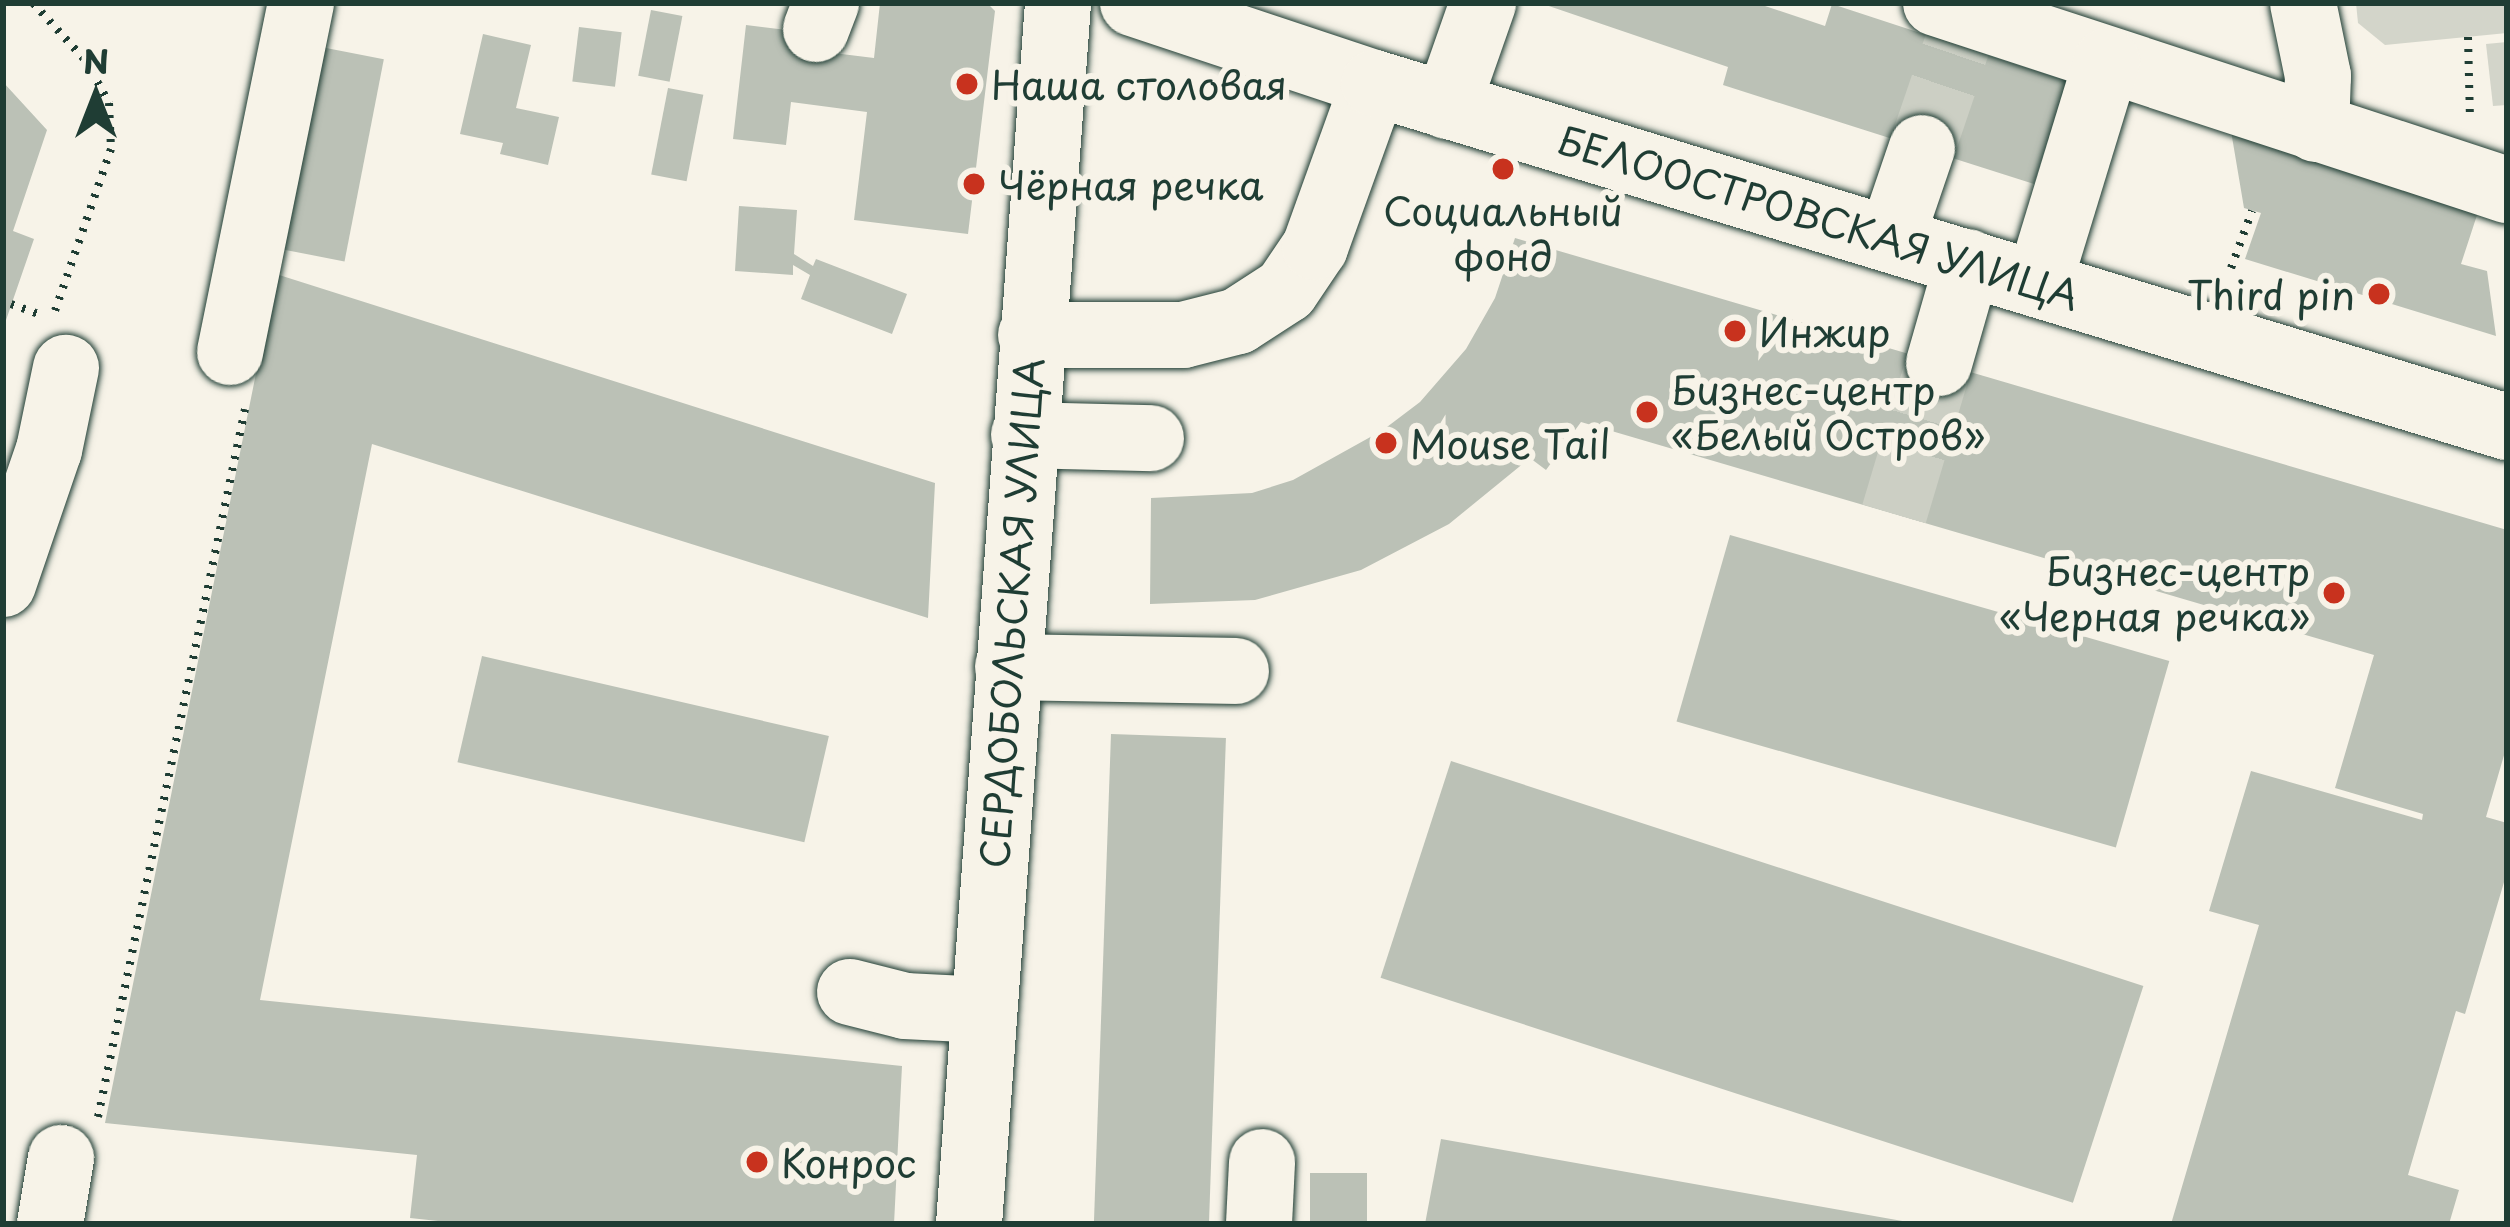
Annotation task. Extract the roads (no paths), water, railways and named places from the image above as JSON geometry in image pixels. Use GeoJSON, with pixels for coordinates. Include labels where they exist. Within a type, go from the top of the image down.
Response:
{"type":"FeatureCollection","features":[{"type":"Feature","properties":{"kind":"main road"},"geometry":{"type":"LineString","coordinates":[[238,377],[301,3]]}},
{"type":"Feature","properties":{"kind":"main road","name":"СЕРДОБОЛЬСКАЯ УЛИЦА"},"geometry":{"type":"LineString","coordinates":[[969,1224],[1030,335],[1058,3]]}},
{"type":"Feature","properties":{"kind":"main road","name":"БЕЛООСТРОВСКАЯ УЛИЦА"},"geometry":{"type":"LineString","coordinates":[[1133,3],[1447,106],[2507,427]]}},
{"type":"Feature","properties":{"kind":"main road"},"geometry":{"type":"LineString","coordinates":[[1447,106],[1483,3]]}},
{"type":"Feature","properties":{"kind":"main road"},"geometry":{"type":"LineString","coordinates":[[2303,3],[2318,76],[2316,128]]}},
{"type":"Feature","properties":{"kind":"main road"},"geometry":{"type":"LineString","coordinates":[[1958,16],[2482,182]]}},
{"type":"Feature","properties":{"kind":"main road"},"geometry":{"type":"LineString","coordinates":[[2039,283],[2107,61]]}},
{"type":"Feature","properties":{"kind":"main road"},"geometry":{"type":"LineString","coordinates":[[1030,335],[1184,335],[1238,320],[1286,290],[1316,248],[1374,83]]}},
{"type":"Feature","properties":{"kind":"main road"},"geometry":{"type":"LineString","coordinates":[[1891,239],[1922,148]]}},
{"type":"Feature","properties":{"kind":"main road"},"geometry":{"type":"LineString","coordinates":[[1939,363],[1968,262]]}},
{"type":"Feature","properties":{"kind":"main road"},"geometry":{"type":"LineString","coordinates":[[3,584],[49,450],[60,344]]}},
{"type":"Feature","properties":{"kind":"main road"},"geometry":{"type":"LineString","coordinates":[[1024,435],[1151,438]]}},
{"type":"Feature","properties":{"kind":"main road"},"geometry":{"type":"LineString","coordinates":[[1008,667],[1236,670]]}},
{"type":"Feature","properties":{"kind":"main road"},"geometry":{"type":"LineString","coordinates":[[850,992],[905,1006],[984,1010]]}},
{"type":"Feature","properties":{"kind":"main road"},"geometry":{"type":"LineString","coordinates":[[50,1224],[78,1144]]}},
{"type":"Feature","properties":{"kind":"tunnel"},"geometry":{"type":"LineString","coordinates":[[1922,148],[1957,45]]}},
{"type":"Feature","properties":{"kind":"tunnel"},"geometry":{"type":"LineString","coordinates":[[1894,514],[1939,363]]}},
{"type":"Feature","properties":{"kind":"place","name":"Наша столовая"},"geometry":{"type":"Point","coordinates":[967,84]}},
{"type":"Feature","properties":{"kind":"place","name":"Социальный фонд"},"geometry":{"type":"Point","coordinates":[1503,169]}},
{"type":"Feature","properties":{"kind":"place","name":"Чёрная речка"},"geometry":{"type":"Point","coordinates":[974,184]}},
{"type":"Feature","properties":{"kind":"place","name":"Third pin"},"geometry":{"type":"Point","coordinates":[2379,294]}},
{"type":"Feature","properties":{"kind":"place","name":"Инжир"},"geometry":{"type":"Point","coordinates":[1735,331]}},
{"type":"Feature","properties":{"kind":"place","name":"Бизнес-центр «Белый Остров»"},"geometry":{"type":"Point","coordinates":[1647,412]}},
{"type":"Feature","properties":{"kind":"place","name":"Mouse Tail"},"geometry":{"type":"Point","coordinates":[1386,443]}},
{"type":"Feature","properties":{"kind":"place","name":"Бизнес-центр «Черная речка»"},"geometry":{"type":"Point","coordinates":[2334,593]}},
{"type":"Feature","properties":{"kind":"place","name":"Конрос"},"geometry":{"type":"Point","coordinates":[757,1162]}}]}
